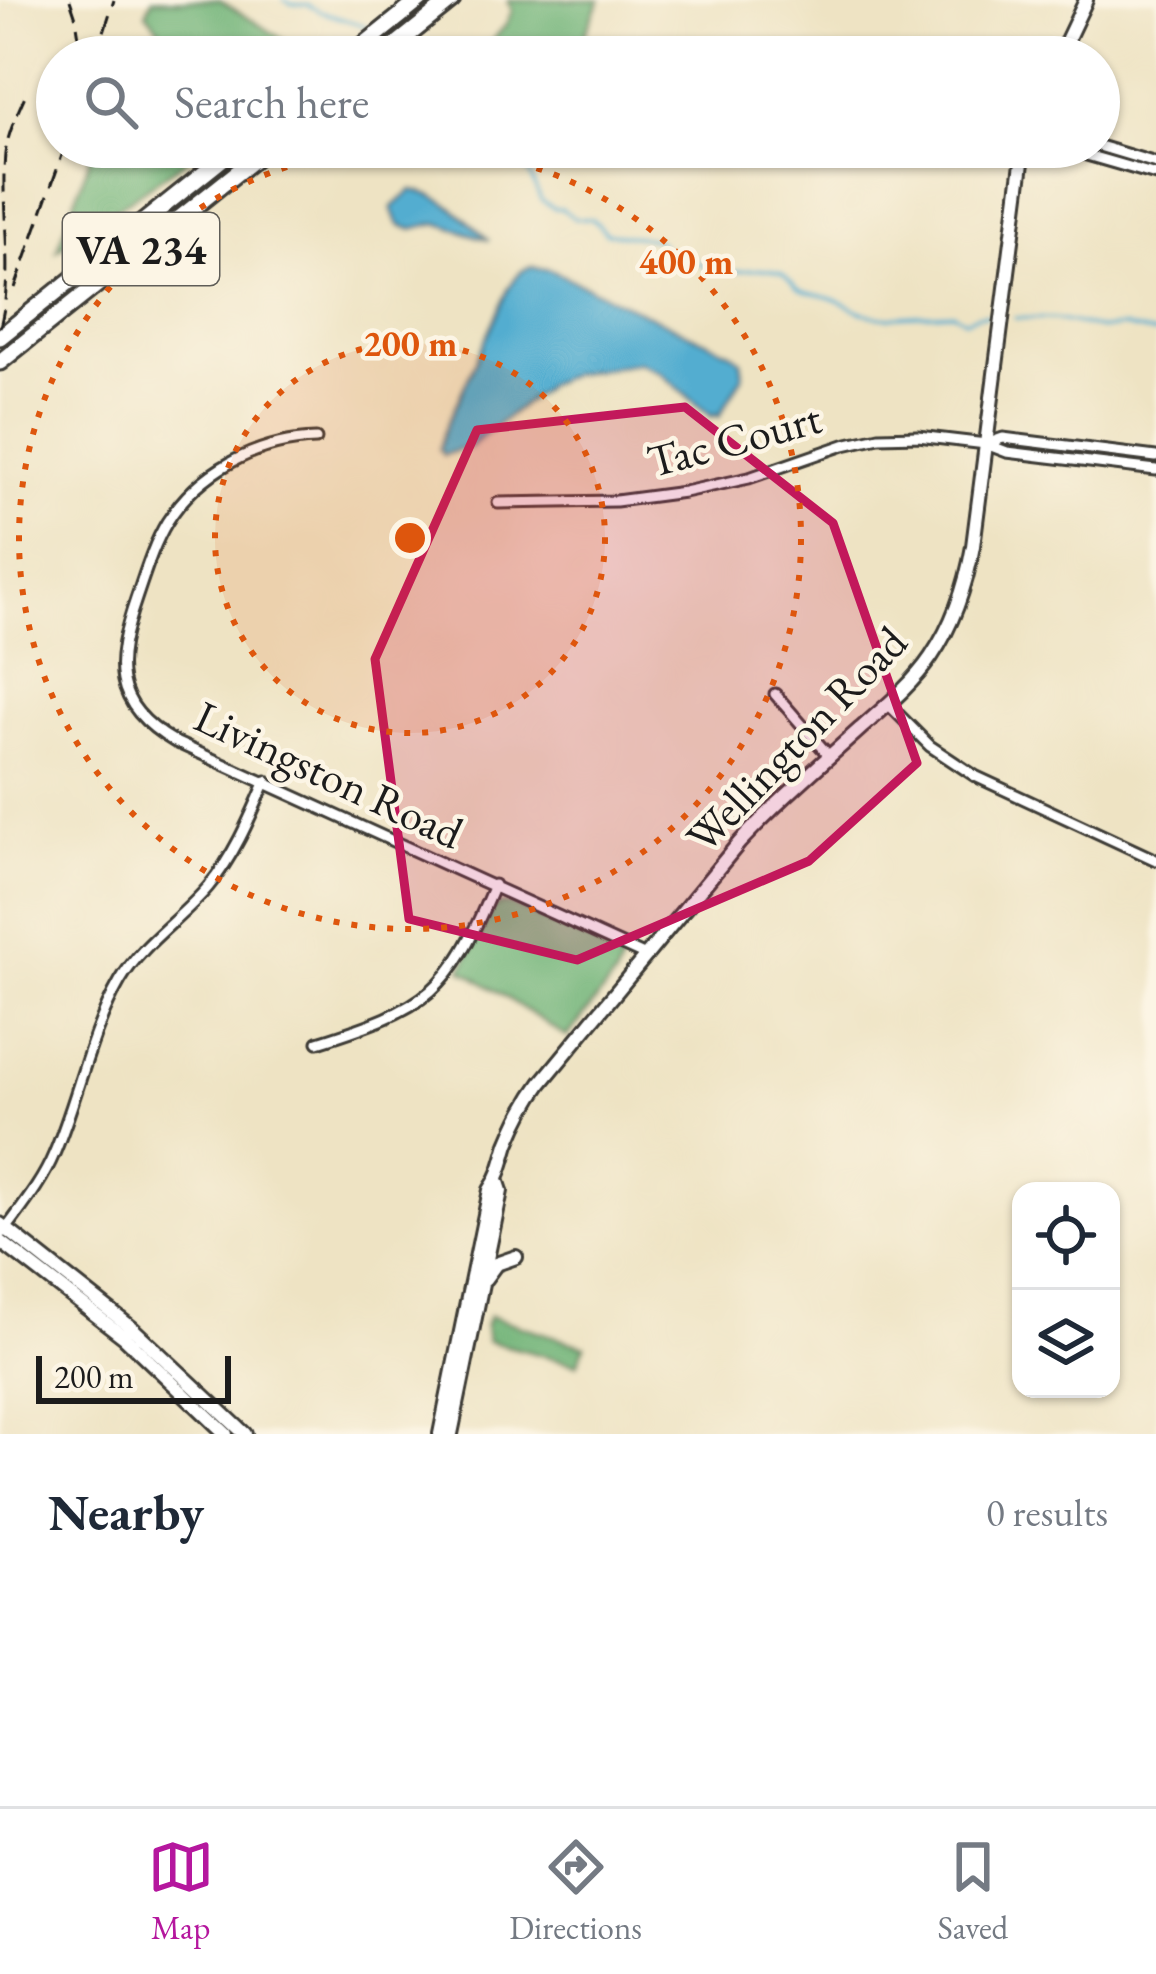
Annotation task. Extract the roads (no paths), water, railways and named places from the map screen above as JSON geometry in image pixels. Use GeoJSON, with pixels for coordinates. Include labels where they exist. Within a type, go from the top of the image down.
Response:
{"type":"FeatureCollection","features":[{"type":"Feature","properties":{"kind":"highway"},"geometry":{"type":"LineString","coordinates":[[375,36],[420,0]]}},
{"type":"Feature","properties":{"kind":"highway"},"geometry":{"type":"LineString","coordinates":[[407,36],[452,0]]}},
{"type":"Feature","properties":{"kind":"highway","name":"VA 234"},"geometry":{"type":"LineString","coordinates":[[0,337],[211,168]]}},
{"type":"Feature","properties":{"kind":"highway","name":"VA 234"},"geometry":{"type":"LineString","coordinates":[[7,357],[243,168]]}},
{"type":"Feature","properties":{"kind":"main road"},"geometry":{"type":"LineString","coordinates":[[1068,36],[1086,0]]}},
{"type":"Feature","properties":{"kind":"main road","name":"Wellington Road"},"geometry":{"type":"LineString","coordinates":[[440,1434],[490,1190],[533,1094],[748,833],[917,676],[959,604],[973,546],[1021,168]]}},
{"type":"Feature","properties":{"kind":"main road","name":"Wellington Road"},"geometry":{"type":"LineString","coordinates":[[452,1434],[501,1191],[497,1179]]}},
{"type":"Feature","properties":{"kind":"main road"},"geometry":{"type":"LineString","coordinates":[[481,1286],[496,1264],[516,1257],[497,1243],[494,1224]]}},
{"type":"Feature","properties":{"kind":"main road"},"geometry":{"type":"LineString","coordinates":[[2,1233],[226,1434]]}},
{"type":"Feature","properties":{"kind":"main road"},"geometry":{"type":"LineString","coordinates":[[2,1233],[132,1328],[245,1434]]}},
{"type":"Feature","properties":{"kind":"main road"},"geometry":{"type":"LineString","coordinates":[[172,1382],[197,1389]]}},
{"type":"Feature","properties":{"kind":"street"},"geometry":{"type":"LineString","coordinates":[[1120,152],[1156,163]]}},
{"type":"Feature","properties":{"kind":"street"},"geometry":{"type":"LineString","coordinates":[[1120,165],[1156,176]]}},
{"type":"Feature","properties":{"kind":"street","name":"Tac Court"},"geometry":{"type":"LineString","coordinates":[[498,503],[616,501],[684,492],[749,478],[879,437],[986,443]]}},
{"type":"Feature","properties":{"kind":"street"},"geometry":{"type":"LineString","coordinates":[[986,443],[1003,438],[1156,457]]}},
{"type":"Feature","properties":{"kind":"street","name":"Livingston Road"},"geometry":{"type":"LineString","coordinates":[[316,439],[256,450],[215,472],[168,520],[121,646],[125,687],[143,719],[176,742],[646,956]]}},
{"type":"Feature","properties":{"kind":"street"},"geometry":{"type":"LineString","coordinates":[[986,443],[1007,452],[1156,470]]}},
{"type":"Feature","properties":{"kind":"street"},"geometry":{"type":"LineString","coordinates":[[776,694],[830,757]]}},
{"type":"Feature","properties":{"kind":"street"},"geometry":{"type":"LineString","coordinates":[[888,704],[930,746],[975,776],[1156,860]]}},
{"type":"Feature","properties":{"kind":"street"},"geometry":{"type":"LineString","coordinates":[[2,1233],[37,1187],[54,1155],[120,981],[142,951],[216,877],[266,782]]}},
{"type":"Feature","properties":{"kind":"street"},"geometry":{"type":"LineString","coordinates":[[318,1042],[386,1019],[437,987],[459,961],[494,886]]}},
{"type":"Feature","properties":{"kind":"water"},"geometry":{"type":"Polygon","coordinates":[[[412,190],[445,202],[489,240],[437,223],[411,229],[399,225],[392,208],[412,190]]]}},
{"type":"Feature","properties":{"kind":"water"},"geometry":{"type":"Polygon","coordinates":[[[533,267],[550,270],[741,360],[743,375],[719,417],[712,417],[661,373],[639,362],[572,374],[547,385],[470,447],[443,455],[439,449],[444,431],[509,288],[521,272],[533,267]]]}},
{"type":"Feature","properties":{"kind":"waterway"},"geometry":{"type":"LineString","coordinates":[[284,0],[366,26]]}},
{"type":"Feature","properties":{"kind":"waterway"},"geometry":{"type":"LineString","coordinates":[[525,168],[541,200],[554,208],[574,218],[592,219],[606,233],[656,239],[669,253],[687,252],[709,269],[779,272],[804,292],[878,317],[953,313],[965,320],[988,315]]}},
{"type":"Feature","properties":{"kind":"waterway"},"geometry":{"type":"LineString","coordinates":[[1015,318],[1156,334]]}},
{"type":"Feature","properties":{"kind":"railway"},"geometry":{"type":"LineString","coordinates":[[70,0],[79,36]]}},
{"type":"Feature","properties":{"kind":"railway"},"geometry":{"type":"LineString","coordinates":[[103,36],[114,0]]}},
{"type":"Feature","properties":{"kind":"railway"},"geometry":{"type":"LineString","coordinates":[[0,327],[7,263],[5,154],[27,91]]}},
{"type":"Feature","properties":{"kind":"railway"},"geometry":{"type":"LineString","coordinates":[[15,288],[58,168]]}}]}
